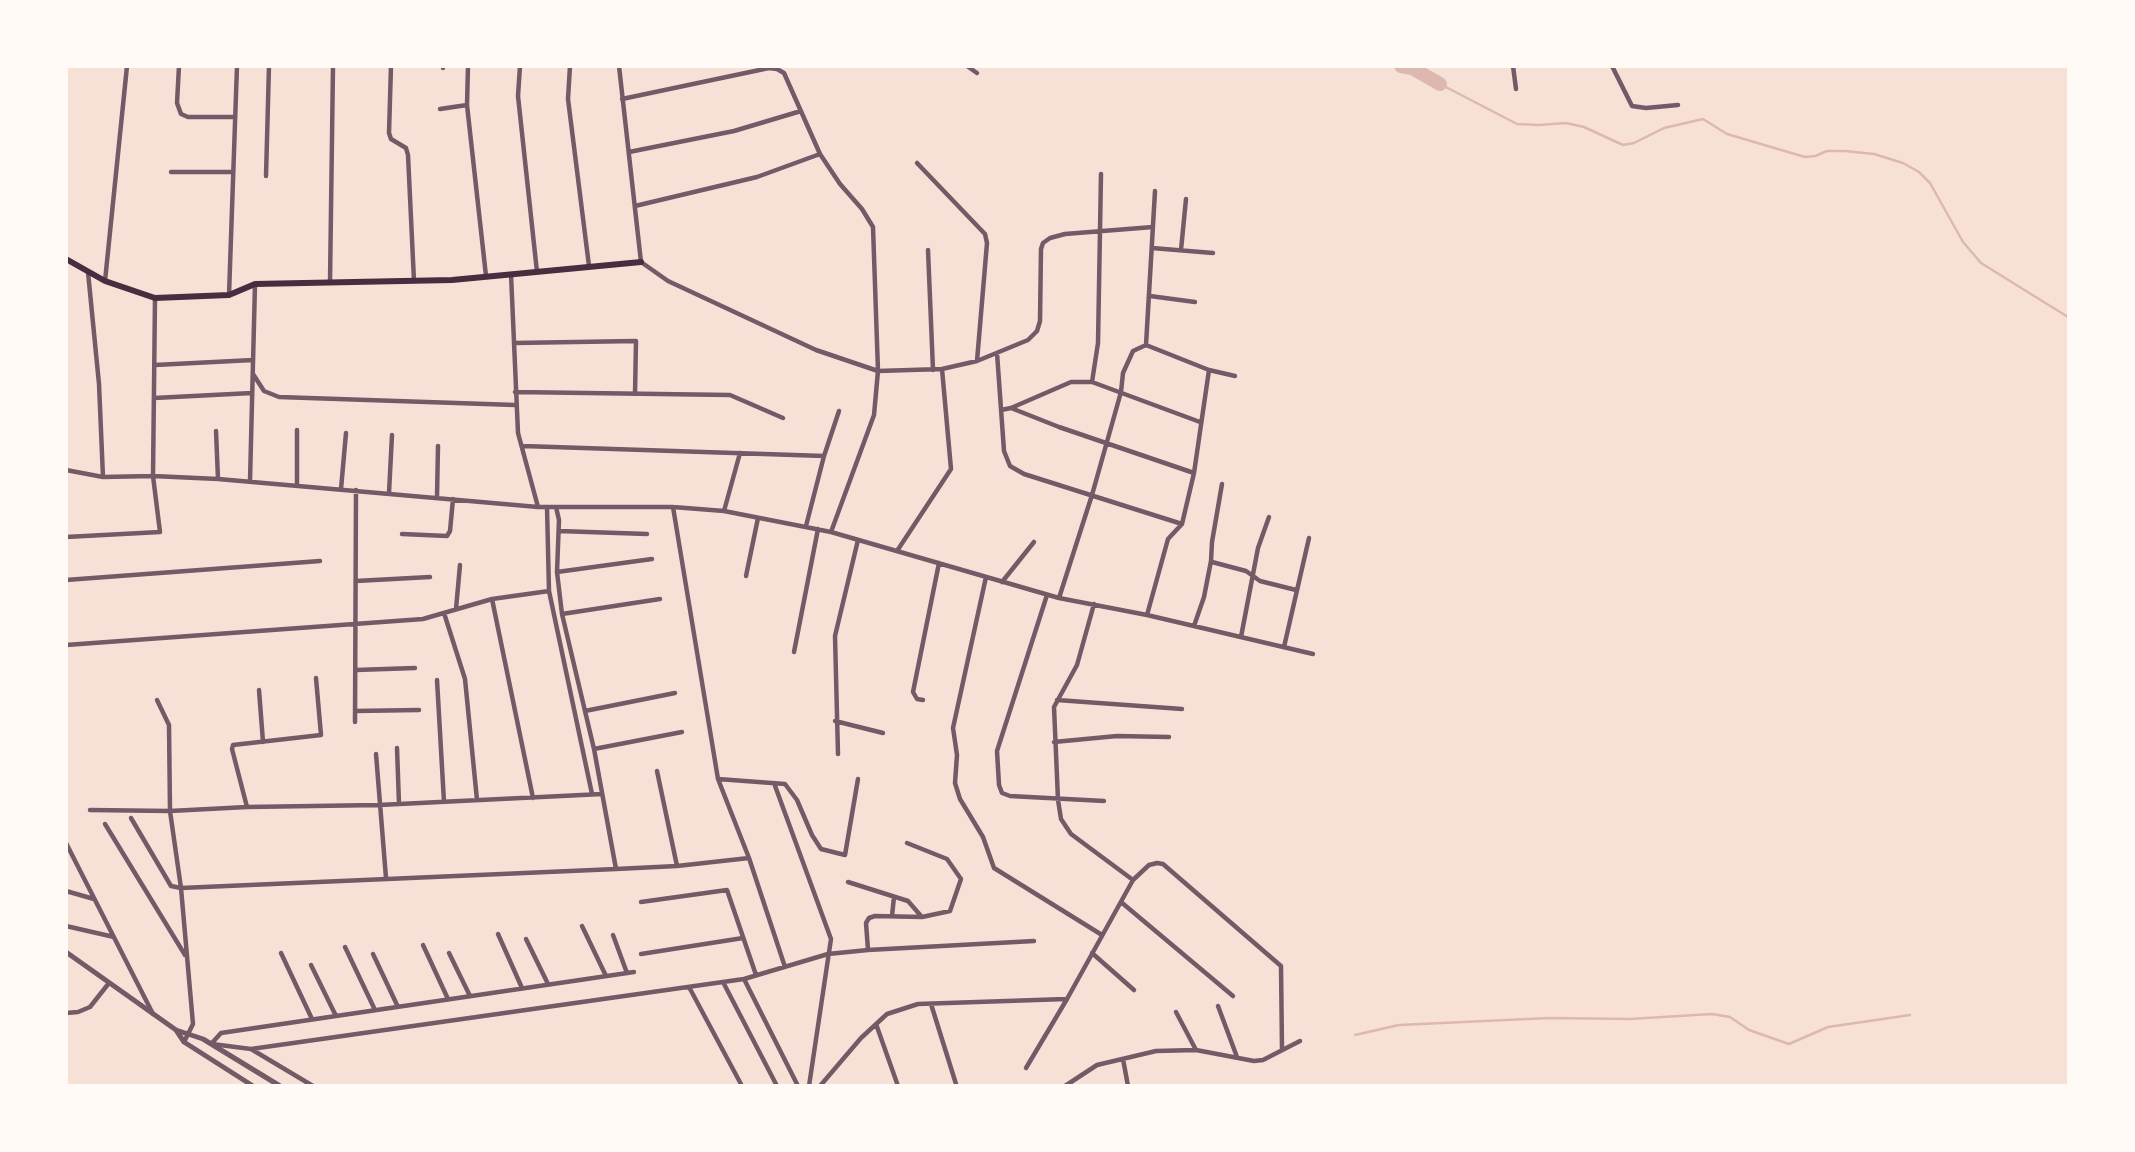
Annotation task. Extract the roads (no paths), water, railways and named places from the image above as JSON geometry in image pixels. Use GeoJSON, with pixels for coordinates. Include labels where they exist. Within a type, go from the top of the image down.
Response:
{"type":"FeatureCollection","features":[{"type":"Feature","properties":{"kind":"main road"},"geometry":{"type":"LineString","coordinates":[[66,258],[105,281],[155,298],[229,295],[255,284],[414,281],[641,262]]}},
{"type":"Feature","properties":{"kind":"street"},"geometry":{"type":"LineString","coordinates":[[105,281],[127,66]]}},
{"type":"Feature","properties":{"kind":"street"},"geometry":{"type":"LineString","coordinates":[[179,66],[177,103],[181,114],[188,117],[235,117]]}},
{"type":"Feature","properties":{"kind":"street"},"geometry":{"type":"LineString","coordinates":[[229,295],[237,66]]}},
{"type":"Feature","properties":{"kind":"street"},"geometry":{"type":"LineString","coordinates":[[266,176],[269,66]]}},
{"type":"Feature","properties":{"kind":"street"},"geometry":{"type":"LineString","coordinates":[[330,282],[333,66]]}},
{"type":"Feature","properties":{"kind":"street"},"geometry":{"type":"LineString","coordinates":[[391,66],[389,133],[391,139],[406,148],[408,155],[414,281]]}},
{"type":"Feature","properties":{"kind":"street"},"geometry":{"type":"LineString","coordinates":[[468,66],[467,105],[486,276]]}},
{"type":"Feature","properties":{"kind":"street"},"geometry":{"type":"LineString","coordinates":[[520,66],[518,96],[537,272]]}},
{"type":"Feature","properties":{"kind":"street"},"geometry":{"type":"LineString","coordinates":[[570,66],[568,99],[589,266]]}},
{"type":"Feature","properties":{"kind":"street"},"geometry":{"type":"LineString","coordinates":[[619,66],[641,262],[668,281],[816,350],[878,371],[942,369],[977,361],[1028,340],[1037,331],[1040,321],[1041,249],[1044,243],[1050,238],[1065,234],[1100,229],[1153,227]]}},
{"type":"Feature","properties":{"kind":"street"},"geometry":{"type":"LineString","coordinates":[[967,66],[977,73]]}},
{"type":"Feature","properties":{"kind":"street"},"geometry":{"type":"LineString","coordinates":[[1513,66],[1516,89]]}},
{"type":"Feature","properties":{"kind":"street"},"geometry":{"type":"LineString","coordinates":[[1612,66],[1632,106],[1646,108],[1678,105]]}},
{"type":"Feature","properties":{"kind":"street"},"geometry":{"type":"LineString","coordinates":[[622,99],[769,68],[777,69],[784,74],[820,155],[873,227],[878,371],[874,415],[831,532]]}},
{"type":"Feature","properties":{"kind":"street"},"geometry":{"type":"LineString","coordinates":[[440,109],[467,105]]}},
{"type":"Feature","properties":{"kind":"street"},"geometry":{"type":"LineString","coordinates":[[628,152],[734,131],[801,111]]}},
{"type":"Feature","properties":{"kind":"street"},"geometry":{"type":"LineString","coordinates":[[635,206],[757,177],[820,155]]}},
{"type":"Feature","properties":{"kind":"street"},"geometry":{"type":"LineString","coordinates":[[916,163],[985,234],[987,243],[977,361]]}},
{"type":"Feature","properties":{"kind":"street"},"geometry":{"type":"LineString","coordinates":[[171,172],[233,172]]}},
{"type":"Feature","properties":{"kind":"street"},"geometry":{"type":"LineString","coordinates":[[1092,382],[1098,343],[1101,174]]}},
{"type":"Feature","properties":{"kind":"street"},"geometry":{"type":"LineString","coordinates":[[1146,345],[1155,191]]}},
{"type":"Feature","properties":{"kind":"street"},"geometry":{"type":"LineString","coordinates":[[1181,250],[1186,199]]}},
{"type":"Feature","properties":{"kind":"street"},"geometry":{"type":"LineString","coordinates":[[1153,248],[1213,253]]}},
{"type":"Feature","properties":{"kind":"street"},"geometry":{"type":"LineString","coordinates":[[928,250],[933,370]]}},
{"type":"Feature","properties":{"kind":"street"},"geometry":{"type":"LineString","coordinates":[[88,272],[99,384],[103,477]]}},
{"type":"Feature","properties":{"kind":"street"},"geometry":{"type":"LineString","coordinates":[[511,274],[518,433],[538,507]]}},
{"type":"Feature","properties":{"kind":"street"},"geometry":{"type":"LineString","coordinates":[[250,481],[255,284]]}},
{"type":"Feature","properties":{"kind":"street"},"geometry":{"type":"LineString","coordinates":[[1150,296],[1195,302]]}},
{"type":"Feature","properties":{"kind":"street"},"geometry":{"type":"LineString","coordinates":[[66,537],[160,532],[153,476],[155,298]]}},
{"type":"Feature","properties":{"kind":"street"},"geometry":{"type":"LineString","coordinates":[[514,343],[636,341],[635,394]]}},
{"type":"Feature","properties":{"kind":"street"},"geometry":{"type":"LineString","coordinates":[[1059,598],[1092,495],[1124,373],[1133,351],[1146,345],[1209,370],[1235,376]]}},
{"type":"Feature","properties":{"kind":"street"},"geometry":{"type":"LineString","coordinates":[[997,353],[1004,451],[1010,466],[1024,474],[1182,524]]}},
{"type":"Feature","properties":{"kind":"street"},"geometry":{"type":"LineString","coordinates":[[155,365],[253,360]]}},
{"type":"Feature","properties":{"kind":"street"},"geometry":{"type":"LineString","coordinates":[[897,551],[951,469],[942,369]]}},
{"type":"Feature","properties":{"kind":"street"},"geometry":{"type":"LineString","coordinates":[[1147,615],[1168,539],[1182,524],[1194,473],[1209,370]]}},
{"type":"Feature","properties":{"kind":"street"},"geometry":{"type":"LineString","coordinates":[[253,373],[264,391],[279,397],[516,405]]}},
{"type":"Feature","properties":{"kind":"street"},"geometry":{"type":"LineString","coordinates":[[1001,410],[1071,382],[1092,382],[1200,422]]}},
{"type":"Feature","properties":{"kind":"street"},"geometry":{"type":"LineString","coordinates":[[515,392],[730,395],[783,418]]}},
{"type":"Feature","properties":{"kind":"street"},"geometry":{"type":"LineString","coordinates":[[154,398],[252,393]]}},
{"type":"Feature","properties":{"kind":"street"},"geometry":{"type":"LineString","coordinates":[[1011,408],[1106,444],[1194,473]]}},
{"type":"Feature","properties":{"kind":"street"},"geometry":{"type":"LineString","coordinates":[[806,526],[839,411]]}},
{"type":"Feature","properties":{"kind":"street"},"geometry":{"type":"LineString","coordinates":[[297,430],[297,485]]}},
{"type":"Feature","properties":{"kind":"street"},"geometry":{"type":"LineString","coordinates":[[216,431],[218,479]]}},
{"type":"Feature","properties":{"kind":"street"},"geometry":{"type":"LineString","coordinates":[[341,489],[346,433]]}},
{"type":"Feature","properties":{"kind":"street"},"geometry":{"type":"LineString","coordinates":[[389,493],[391,435]]}},
{"type":"Feature","properties":{"kind":"street"},"geometry":{"type":"LineString","coordinates":[[437,497],[438,446]]}},
{"type":"Feature","properties":{"kind":"street"},"geometry":{"type":"LineString","coordinates":[[523,446],[824,456]]}},
{"type":"Feature","properties":{"kind":"street"},"geometry":{"type":"LineString","coordinates":[[724,511],[740,453]]}},
{"type":"Feature","properties":{"kind":"street"},"geometry":{"type":"LineString","coordinates":[[66,470],[103,477],[153,476],[250,481],[538,507],[673,507],[724,511],[831,532],[1059,598],[1147,615],[1313,654]]}},
{"type":"Feature","properties":{"kind":"street"},"geometry":{"type":"LineString","coordinates":[[1194,626],[1204,597],[1222,484]]}},
{"type":"Feature","properties":{"kind":"street"},"geometry":{"type":"LineString","coordinates":[[355,722],[356,490]]}},
{"type":"Feature","properties":{"kind":"street"},"geometry":{"type":"LineString","coordinates":[[402,534],[447,536],[450,531],[453,499]]}},
{"type":"Feature","properties":{"kind":"street"},"geometry":{"type":"LineString","coordinates":[[547,507],[549,591],[592,794]]}},
{"type":"Feature","properties":{"kind":"street"},"geometry":{"type":"LineString","coordinates":[[556,507],[559,531],[557,572],[562,614],[594,749],[616,869]]}},
{"type":"Feature","properties":{"kind":"street"},"geometry":{"type":"LineString","coordinates":[[673,507],[718,779],[749,858],[785,967]]}},
{"type":"Feature","properties":{"kind":"street"},"geometry":{"type":"LineString","coordinates":[[1241,637],[1258,548],[1269,517]]}},
{"type":"Feature","properties":{"kind":"street"},"geometry":{"type":"LineString","coordinates":[[746,576],[758,518]]}},
{"type":"Feature","properties":{"kind":"street"},"geometry":{"type":"LineString","coordinates":[[794,652],[818,529]]}},
{"type":"Feature","properties":{"kind":"street"},"geometry":{"type":"LineString","coordinates":[[559,531],[647,534]]}},
{"type":"Feature","properties":{"kind":"street"},"geometry":{"type":"LineString","coordinates":[[1284,647],[1309,538]]}},
{"type":"Feature","properties":{"kind":"street"},"geometry":{"type":"LineString","coordinates":[[838,754],[835,721],[835,636],[858,540]]}},
{"type":"Feature","properties":{"kind":"street"},"geometry":{"type":"LineString","coordinates":[[1002,582],[1034,542]]}},
{"type":"Feature","properties":{"kind":"street"},"geometry":{"type":"LineString","coordinates":[[557,572],[652,559]]}},
{"type":"Feature","properties":{"kind":"street"},"geometry":{"type":"LineString","coordinates":[[66,580],[320,561]]}},
{"type":"Feature","properties":{"kind":"street"},"geometry":{"type":"LineString","coordinates":[[1211,561],[1246,571],[1260,581],[1296,590]]}},
{"type":"Feature","properties":{"kind":"street"},"geometry":{"type":"LineString","coordinates":[[923,700],[917,699],[913,692],[939,563]]}},
{"type":"Feature","properties":{"kind":"street"},"geometry":{"type":"LineString","coordinates":[[456,609],[460,565]]}},
{"type":"Feature","properties":{"kind":"street"},"geometry":{"type":"LineString","coordinates":[[356,580],[430,577]]}},
{"type":"Feature","properties":{"kind":"street"},"geometry":{"type":"LineString","coordinates":[[986,578],[953,728],[957,755],[955,783],[967,812],[983,836],[994,868],[1102,935]]}},
{"type":"Feature","properties":{"kind":"street"},"geometry":{"type":"LineString","coordinates":[[66,645],[423,619],[492,599],[549,591]]}},
{"type":"Feature","properties":{"kind":"street"},"geometry":{"type":"LineString","coordinates":[[1047,595],[997,751],[1002,793],[1010,796],[1104,802]]}},
{"type":"Feature","properties":{"kind":"street"},"geometry":{"type":"LineString","coordinates":[[492,599],[533,798]]}},
{"type":"Feature","properties":{"kind":"street"},"geometry":{"type":"LineString","coordinates":[[562,614],[660,599]]}},
{"type":"Feature","properties":{"kind":"street"},"geometry":{"type":"LineString","coordinates":[[1094,604],[1077,665],[1056,700],[1054,742],[1058,800],[1061,819],[1071,834],[1133,880]]}},
{"type":"Feature","properties":{"kind":"street"},"geometry":{"type":"LineString","coordinates":[[444,612],[465,679],[477,800]]}},
{"type":"Feature","properties":{"kind":"street"},"geometry":{"type":"LineString","coordinates":[[356,670],[415,668]]}},
{"type":"Feature","properties":{"kind":"street"},"geometry":{"type":"LineString","coordinates":[[247,807],[233,745],[321,735],[316,678]]}},
{"type":"Feature","properties":{"kind":"street"},"geometry":{"type":"LineString","coordinates":[[437,680],[444,802]]}},
{"type":"Feature","properties":{"kind":"street"},"geometry":{"type":"LineString","coordinates":[[259,690],[263,742]]}},
{"type":"Feature","properties":{"kind":"street"},"geometry":{"type":"LineString","coordinates":[[585,711],[675,693]]}},
{"type":"Feature","properties":{"kind":"street"},"geometry":{"type":"LineString","coordinates":[[157,700],[169,725],[170,811],[181,888],[193,1024],[184,1042]]}},
{"type":"Feature","properties":{"kind":"street"},"geometry":{"type":"LineString","coordinates":[[1056,700],[1182,709]]}},
{"type":"Feature","properties":{"kind":"street"},"geometry":{"type":"LineString","coordinates":[[355,711],[419,710]]}},
{"type":"Feature","properties":{"kind":"street"},"geometry":{"type":"LineString","coordinates":[[835,721],[883,733]]}},
{"type":"Feature","properties":{"kind":"street"},"geometry":{"type":"LineString","coordinates":[[594,749],[682,732]]}},
{"type":"Feature","properties":{"kind":"street"},"geometry":{"type":"LineString","coordinates":[[1054,742],[1117,736],[1168,737]]}},
{"type":"Feature","properties":{"kind":"street"},"geometry":{"type":"LineString","coordinates":[[397,748],[399,804]]}},
{"type":"Feature","properties":{"kind":"street"},"geometry":{"type":"LineString","coordinates":[[376,754],[386,878]]}},
{"type":"Feature","properties":{"kind":"street"},"geometry":{"type":"LineString","coordinates":[[657,772],[677,866]]}},
{"type":"Feature","properties":{"kind":"street"},"geometry":{"type":"LineString","coordinates":[[718,779],[785,784],[790,788],[821,849],[845,855],[858,779]]}},
{"type":"Feature","properties":{"kind":"street"},"geometry":{"type":"LineString","coordinates":[[774,783],[831,939],[809,1086]]}},
{"type":"Feature","properties":{"kind":"street"},"geometry":{"type":"LineString","coordinates":[[90,810],[170,811],[379,805],[602,794]]}},
{"type":"Feature","properties":{"kind":"street"},"geometry":{"type":"LineString","coordinates":[[131,818],[170,886],[181,888],[677,866],[749,858]]}},
{"type":"Feature","properties":{"kind":"street"},"geometry":{"type":"LineString","coordinates":[[105,824],[186,956]]}},
{"type":"Feature","properties":{"kind":"street"},"geometry":{"type":"LineString","coordinates":[[66,843],[154,1015]]}},
{"type":"Feature","properties":{"kind":"street"},"geometry":{"type":"LineString","coordinates":[[868,950],[866,923],[869,918],[922,916],[950,911],[961,879],[947,859],[907,843]]}},
{"type":"Feature","properties":{"kind":"street"},"geometry":{"type":"LineString","coordinates":[[66,857],[75,859]]}},
{"type":"Feature","properties":{"kind":"street"},"geometry":{"type":"LineString","coordinates":[[1026,1068],[1133,880],[1149,866],[1163,864],[1281,966],[1282,1049]]}},
{"type":"Feature","properties":{"kind":"street"},"geometry":{"type":"LineString","coordinates":[[848,882],[908,901],[922,916]]}},
{"type":"Feature","properties":{"kind":"street"},"geometry":{"type":"LineString","coordinates":[[641,902],[727,890],[756,975]]}},
{"type":"Feature","properties":{"kind":"street"},"geometry":{"type":"LineString","coordinates":[[66,891],[95,899]]}},
{"type":"Feature","properties":{"kind":"street"},"geometry":{"type":"LineString","coordinates":[[892,916],[894,897]]}},
{"type":"Feature","properties":{"kind":"street"},"geometry":{"type":"LineString","coordinates":[[1121,902],[1233,996]]}},
{"type":"Feature","properties":{"kind":"street"},"geometry":{"type":"LineString","coordinates":[[66,926],[114,938]]}},
{"type":"Feature","properties":{"kind":"street"},"geometry":{"type":"LineString","coordinates":[[582,926],[606,976]]}},
{"type":"Feature","properties":{"kind":"street"},"geometry":{"type":"LineString","coordinates":[[498,934],[522,988]]}},
{"type":"Feature","properties":{"kind":"street"},"geometry":{"type":"LineString","coordinates":[[613,935],[627,973]]}},
{"type":"Feature","properties":{"kind":"street"},"geometry":{"type":"LineString","coordinates":[[641,954],[743,938]]}},
{"type":"Feature","properties":{"kind":"street"},"geometry":{"type":"LineString","coordinates":[[526,939],[548,984]]}},
{"type":"Feature","properties":{"kind":"street"},"geometry":{"type":"LineString","coordinates":[[211,1044],[251,1049],[744,979],[828,954],[1034,941]]}},
{"type":"Feature","properties":{"kind":"street"},"geometry":{"type":"LineString","coordinates":[[423,945],[448,999]]}},
{"type":"Feature","properties":{"kind":"street"},"geometry":{"type":"LineString","coordinates":[[345,947],[375,1010]]}},
{"type":"Feature","properties":{"kind":"street"},"geometry":{"type":"LineString","coordinates":[[66,952],[176,1030],[211,1044],[280,1086]]}},
{"type":"Feature","properties":{"kind":"street"},"geometry":{"type":"LineString","coordinates":[[281,953],[312,1019]]}},
{"type":"Feature","properties":{"kind":"street"},"geometry":{"type":"LineString","coordinates":[[449,953],[470,996]]}},
{"type":"Feature","properties":{"kind":"street"},"geometry":{"type":"LineString","coordinates":[[1092,953],[1134,990]]}},
{"type":"Feature","properties":{"kind":"street"},"geometry":{"type":"LineString","coordinates":[[373,954],[398,1007]]}},
{"type":"Feature","properties":{"kind":"street"},"geometry":{"type":"LineString","coordinates":[[311,965],[336,1016]]}},
{"type":"Feature","properties":{"kind":"street"},"geometry":{"type":"LineString","coordinates":[[211,1044],[221,1033],[634,972]]}},
{"type":"Feature","properties":{"kind":"street"},"geometry":{"type":"LineString","coordinates":[[744,979],[798,1086]]}},
{"type":"Feature","properties":{"kind":"street"},"geometry":{"type":"LineString","coordinates":[[723,982],[777,1086]]}},
{"type":"Feature","properties":{"kind":"street"},"geometry":{"type":"LineString","coordinates":[[66,1013],[90,1007],[109,984]]}},
{"type":"Feature","properties":{"kind":"street"},"geometry":{"type":"LineString","coordinates":[[688,987],[742,1086]]}},
{"type":"Feature","properties":{"kind":"street"},"geometry":{"type":"LineString","coordinates":[[820,1086],[887,1014],[918,1004],[1067,999]]}},
{"type":"Feature","properties":{"kind":"street"},"geometry":{"type":"LineString","coordinates":[[931,1004],[956,1084]]}},
{"type":"Feature","properties":{"kind":"street"},"geometry":{"type":"LineString","coordinates":[[1218,1006],[1237,1057]]}},
{"type":"Feature","properties":{"kind":"street"},"geometry":{"type":"LineString","coordinates":[[1176,1012],[1196,1050]]}},
{"type":"Feature","properties":{"kind":"street"},"geometry":{"type":"LineString","coordinates":[[876,1024],[898,1086]]}},
{"type":"Feature","properties":{"kind":"street"},"geometry":{"type":"LineString","coordinates":[[176,1030],[184,1042],[253,1086]]}},
{"type":"Feature","properties":{"kind":"street"},"geometry":{"type":"LineString","coordinates":[[1065,1086],[1097,1065],[1156,1051],[1196,1050],[1254,1061],[1300,1041]]}},
{"type":"Feature","properties":{"kind":"street"},"geometry":{"type":"LineString","coordinates":[[251,1049],[313,1086]]}},
{"type":"Feature","properties":{"kind":"street"},"geometry":{"type":"LineString","coordinates":[[1123,1059],[1128,1086]]}},
{"type":"Feature","properties":{"kind":"waterway"},"geometry":{"type":"LineString","coordinates":[[1401,66],[1412,68],[1440,84]]}},
{"type":"Feature","properties":{"kind":"waterway"},"geometry":{"type":"LineString","coordinates":[[1440,84],[1517,124],[1566,123],[1584,127],[1623,145],[1634,143],[1664,128],[1703,119],[1727,134],[1805,157],[1827,151],[1845,151],[1874,154],[1903,163],[1919,172],[1930,183],[1963,242],[1981,263],[2068,317]]}},
{"type":"Feature","properties":{"kind":"waterway"},"geometry":{"type":"LineString","coordinates":[[1355,1035],[1399,1025],[1549,1018],[1630,1019],[1712,1014],[1730,1017],[1749,1030],[1789,1044],[1828,1027],[1910,1015]]}}]}
